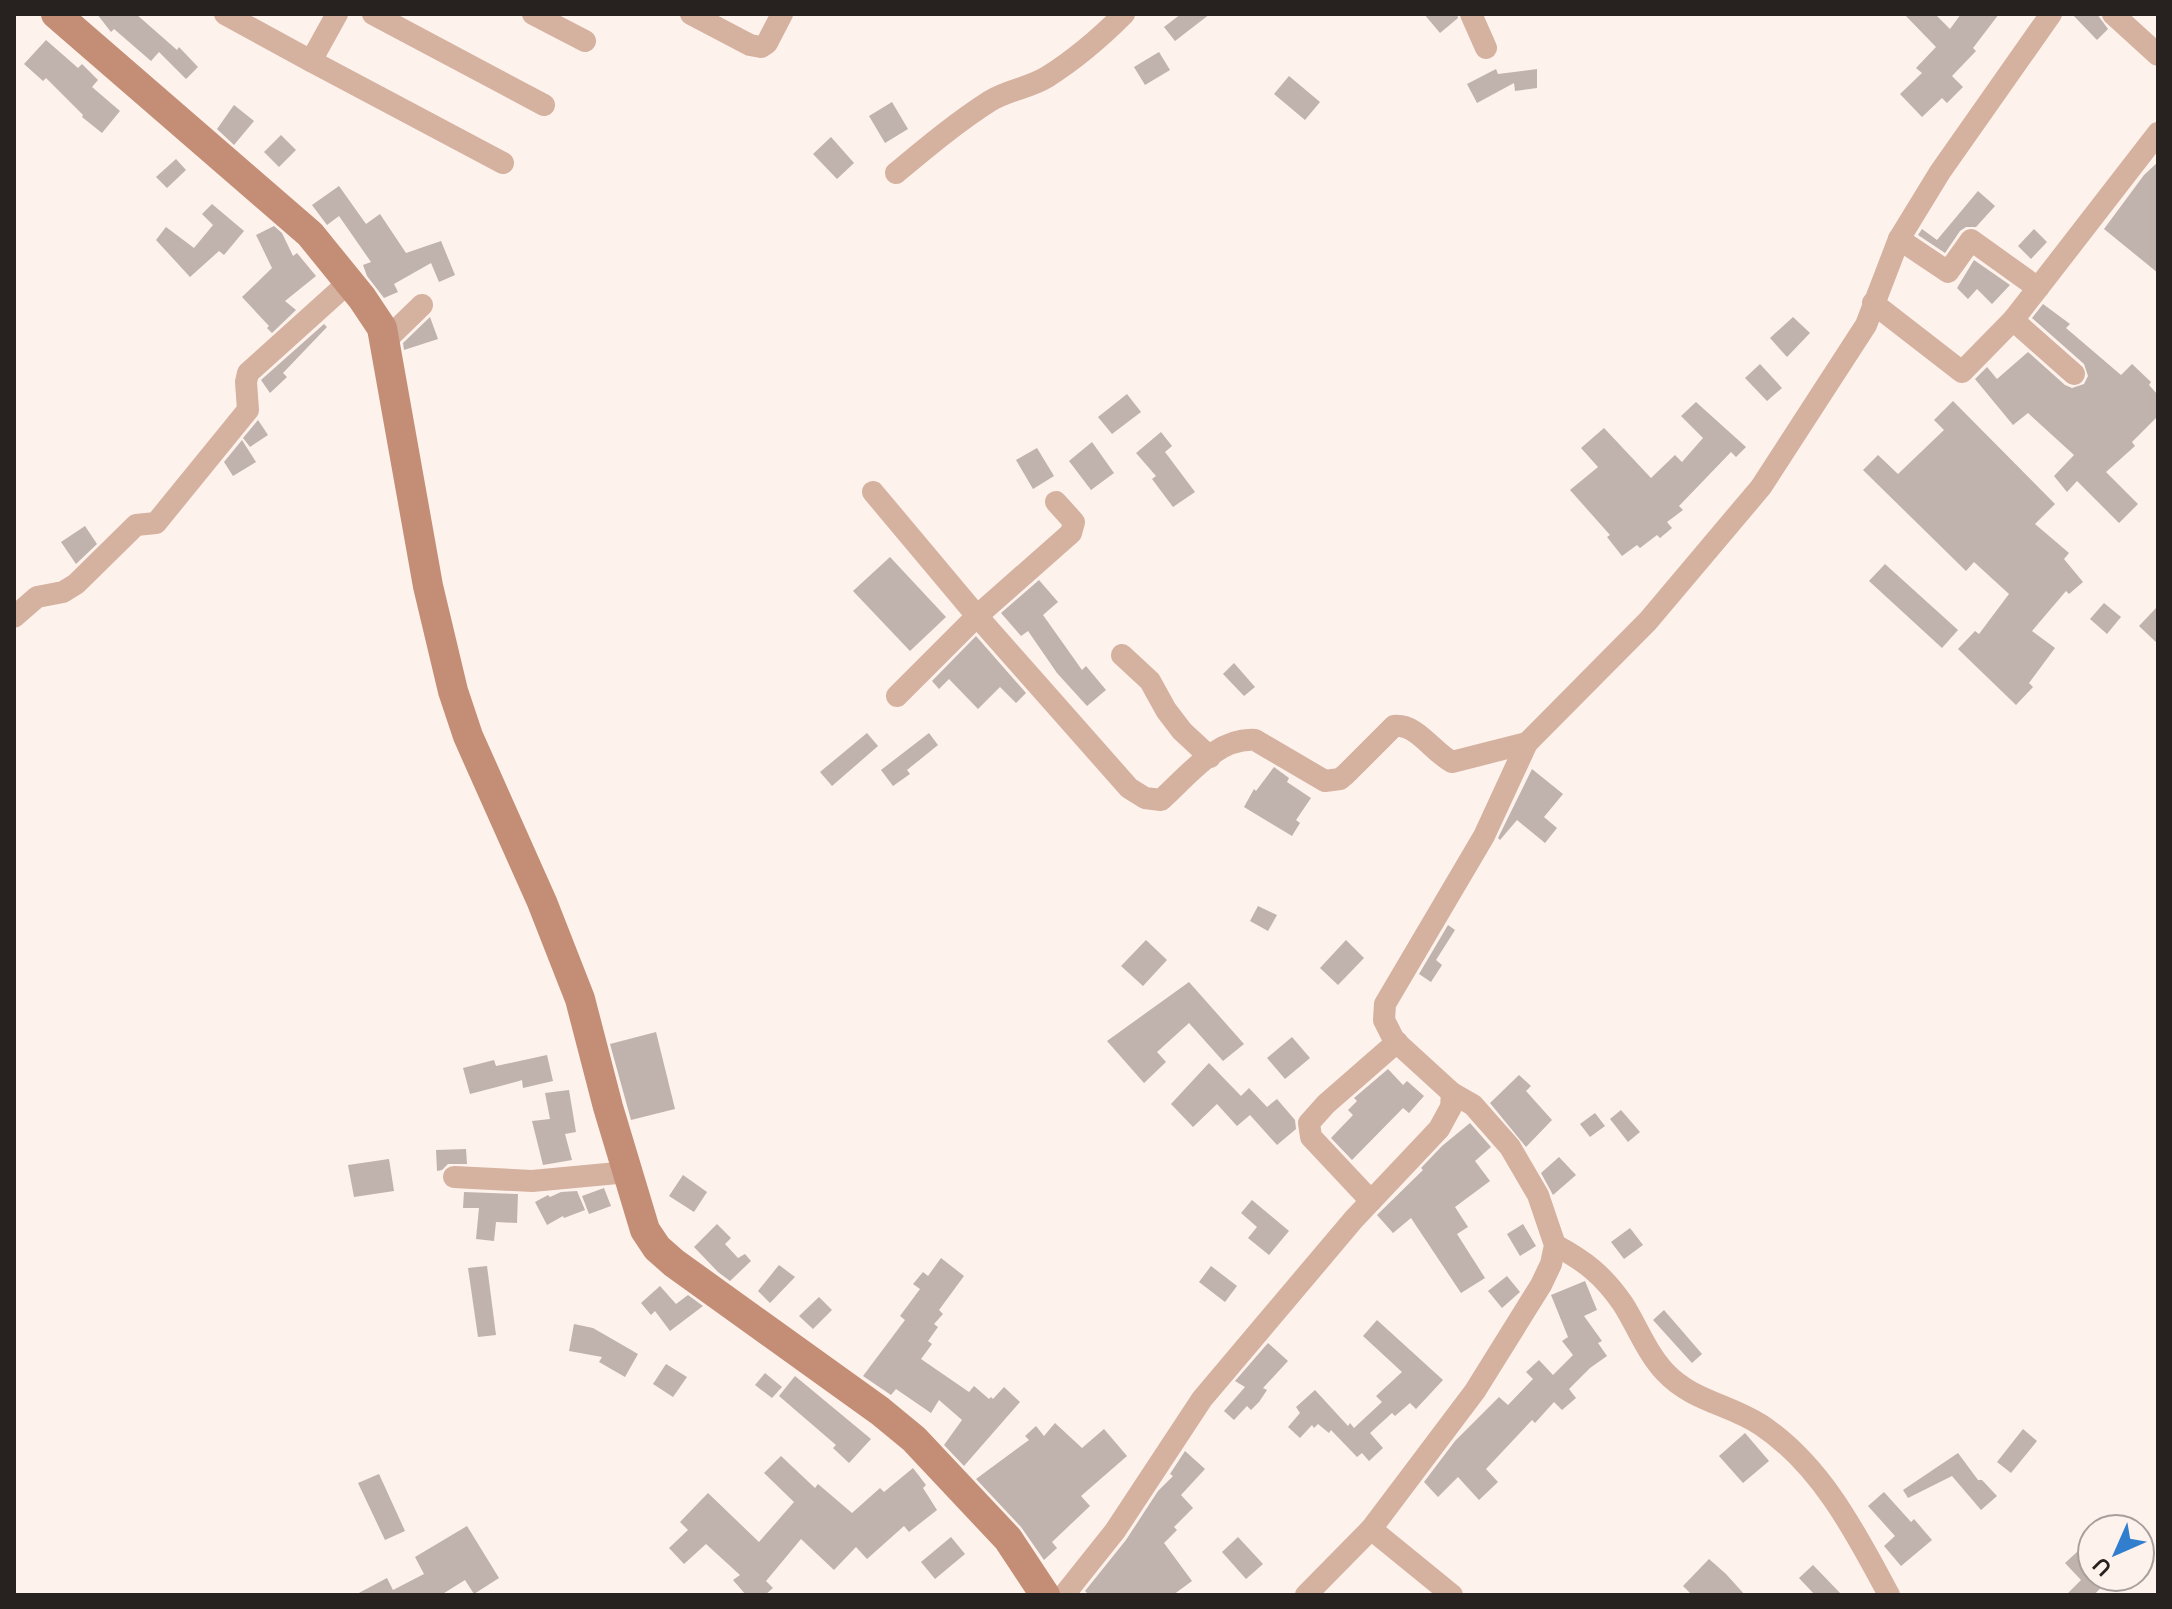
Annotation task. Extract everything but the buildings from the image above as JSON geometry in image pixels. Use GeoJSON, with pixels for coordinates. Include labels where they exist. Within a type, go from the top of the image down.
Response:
{"type":"FeatureCollection","features":[{"type":"Feature","properties":{"kind":"street"},"geometry":{"type":"LineString","coordinates":[[56,14],[310,234],[373,312],[382,328],[428,586],[453,691],[468,736],[542,902],[580,999],[645,1230],[657,1248],[674,1263],[880,1411],[914,1439],[1008,1539],[1045,1595]]}},
{"type":"Feature","properties":{"kind":"street"},"geometry":{"type":"LineString","coordinates":[[225,14],[503,163]]}},
{"type":"Feature","properties":{"kind":"street"},"geometry":{"type":"LineString","coordinates":[[311,61],[337,14]]}},
{"type":"Feature","properties":{"kind":"street"},"geometry":{"type":"LineString","coordinates":[[373,14],[544,105]]}},
{"type":"Feature","properties":{"kind":"street"},"geometry":{"type":"LineString","coordinates":[[533,14],[585,41]]}},
{"type":"Feature","properties":{"kind":"street"},"geometry":{"type":"LineString","coordinates":[[691,14],[750,45],[761,47],[767,43],[782,14]]}},
{"type":"Feature","properties":{"kind":"street"},"geometry":{"type":"LineString","coordinates":[[896,173],[988,102],[1003,93],[1027,87],[1047,77],[1124,14]]}},
{"type":"Feature","properties":{"kind":"street"},"geometry":{"type":"LineString","coordinates":[[1471,14],[1486,48]]}},
{"type":"Feature","properties":{"kind":"street"},"geometry":{"type":"LineString","coordinates":[[1306,1595],[1371,1529],[1475,1391],[1541,1285],[1551,1264],[1555,1245],[1538,1195],[1510,1147],[1473,1105],[1452,1093],[1397,1042],[1384,1020],[1385,1004],[1484,836],[1527,743],[1648,621],[1761,487],[1866,325],[1899,239],[1940,172],[2051,14]]}},
{"type":"Feature","properties":{"kind":"street"},"geometry":{"type":"LineString","coordinates":[[2113,14],[2158,55]]}},
{"type":"Feature","properties":{"kind":"street"},"geometry":{"type":"LineString","coordinates":[[1873,303],[1962,372],[2013,320],[2158,133]]}},
{"type":"Feature","properties":{"kind":"street"},"geometry":{"type":"LineString","coordinates":[[1899,239],[1948,272],[1971,240],[2038,288]]}},
{"type":"Feature","properties":{"kind":"street"},"geometry":{"type":"LineString","coordinates":[[14,617],[37,597],[63,592],[76,584],[136,525],[156,523],[248,410],[248,373],[349,282]]}},
{"type":"Feature","properties":{"kind":"street"},"geometry":{"type":"LineString","coordinates":[[385,341],[422,305]]}},
{"type":"Feature","properties":{"kind":"street"},"geometry":{"type":"LineString","coordinates":[[2013,320],[2074,374]]}},
{"type":"Feature","properties":{"kind":"street"},"geometry":{"type":"LineString","coordinates":[[873,492],[977,616],[1136,794],[1145,798],[1161,800],[1223,745],[1233,741],[1255,740],[1325,781],[1340,779],[1394,726],[1410,728],[1439,755],[1452,762],[1527,743]]}},
{"type":"Feature","properties":{"kind":"street"},"geometry":{"type":"LineString","coordinates":[[897,696],[977,616],[1073,530],[1071,518],[1056,502]]}},
{"type":"Feature","properties":{"kind":"street"},"geometry":{"type":"LineString","coordinates":[[1122,655],[1150,681],[1182,731],[1210,757]]}},
{"type":"Feature","properties":{"kind":"street"},"geometry":{"type":"LineString","coordinates":[[1371,1201],[1311,1137],[1309,1123],[1326,1104],[1397,1042]]}},
{"type":"Feature","properties":{"kind":"street"},"geometry":{"type":"LineString","coordinates":[[1064,1595],[1115,1531],[1202,1399],[1371,1201],[1439,1129],[1451,1107],[1452,1093]]}},
{"type":"Feature","properties":{"kind":"street"},"geometry":{"type":"LineString","coordinates":[[454,1177],[532,1181],[628,1172]]}},
{"type":"Feature","properties":{"kind":"street"},"geometry":{"type":"LineString","coordinates":[[1555,1245],[1585,1261],[1600,1276],[1623,1305],[1662,1369],[1678,1386],[1763,1426],[1799,1459],[1835,1501],[1864,1546],[1889,1595]]}},
{"type":"Feature","properties":{"kind":"street"},"geometry":{"type":"LineString","coordinates":[[1371,1529],[1452,1595]]}}]}
